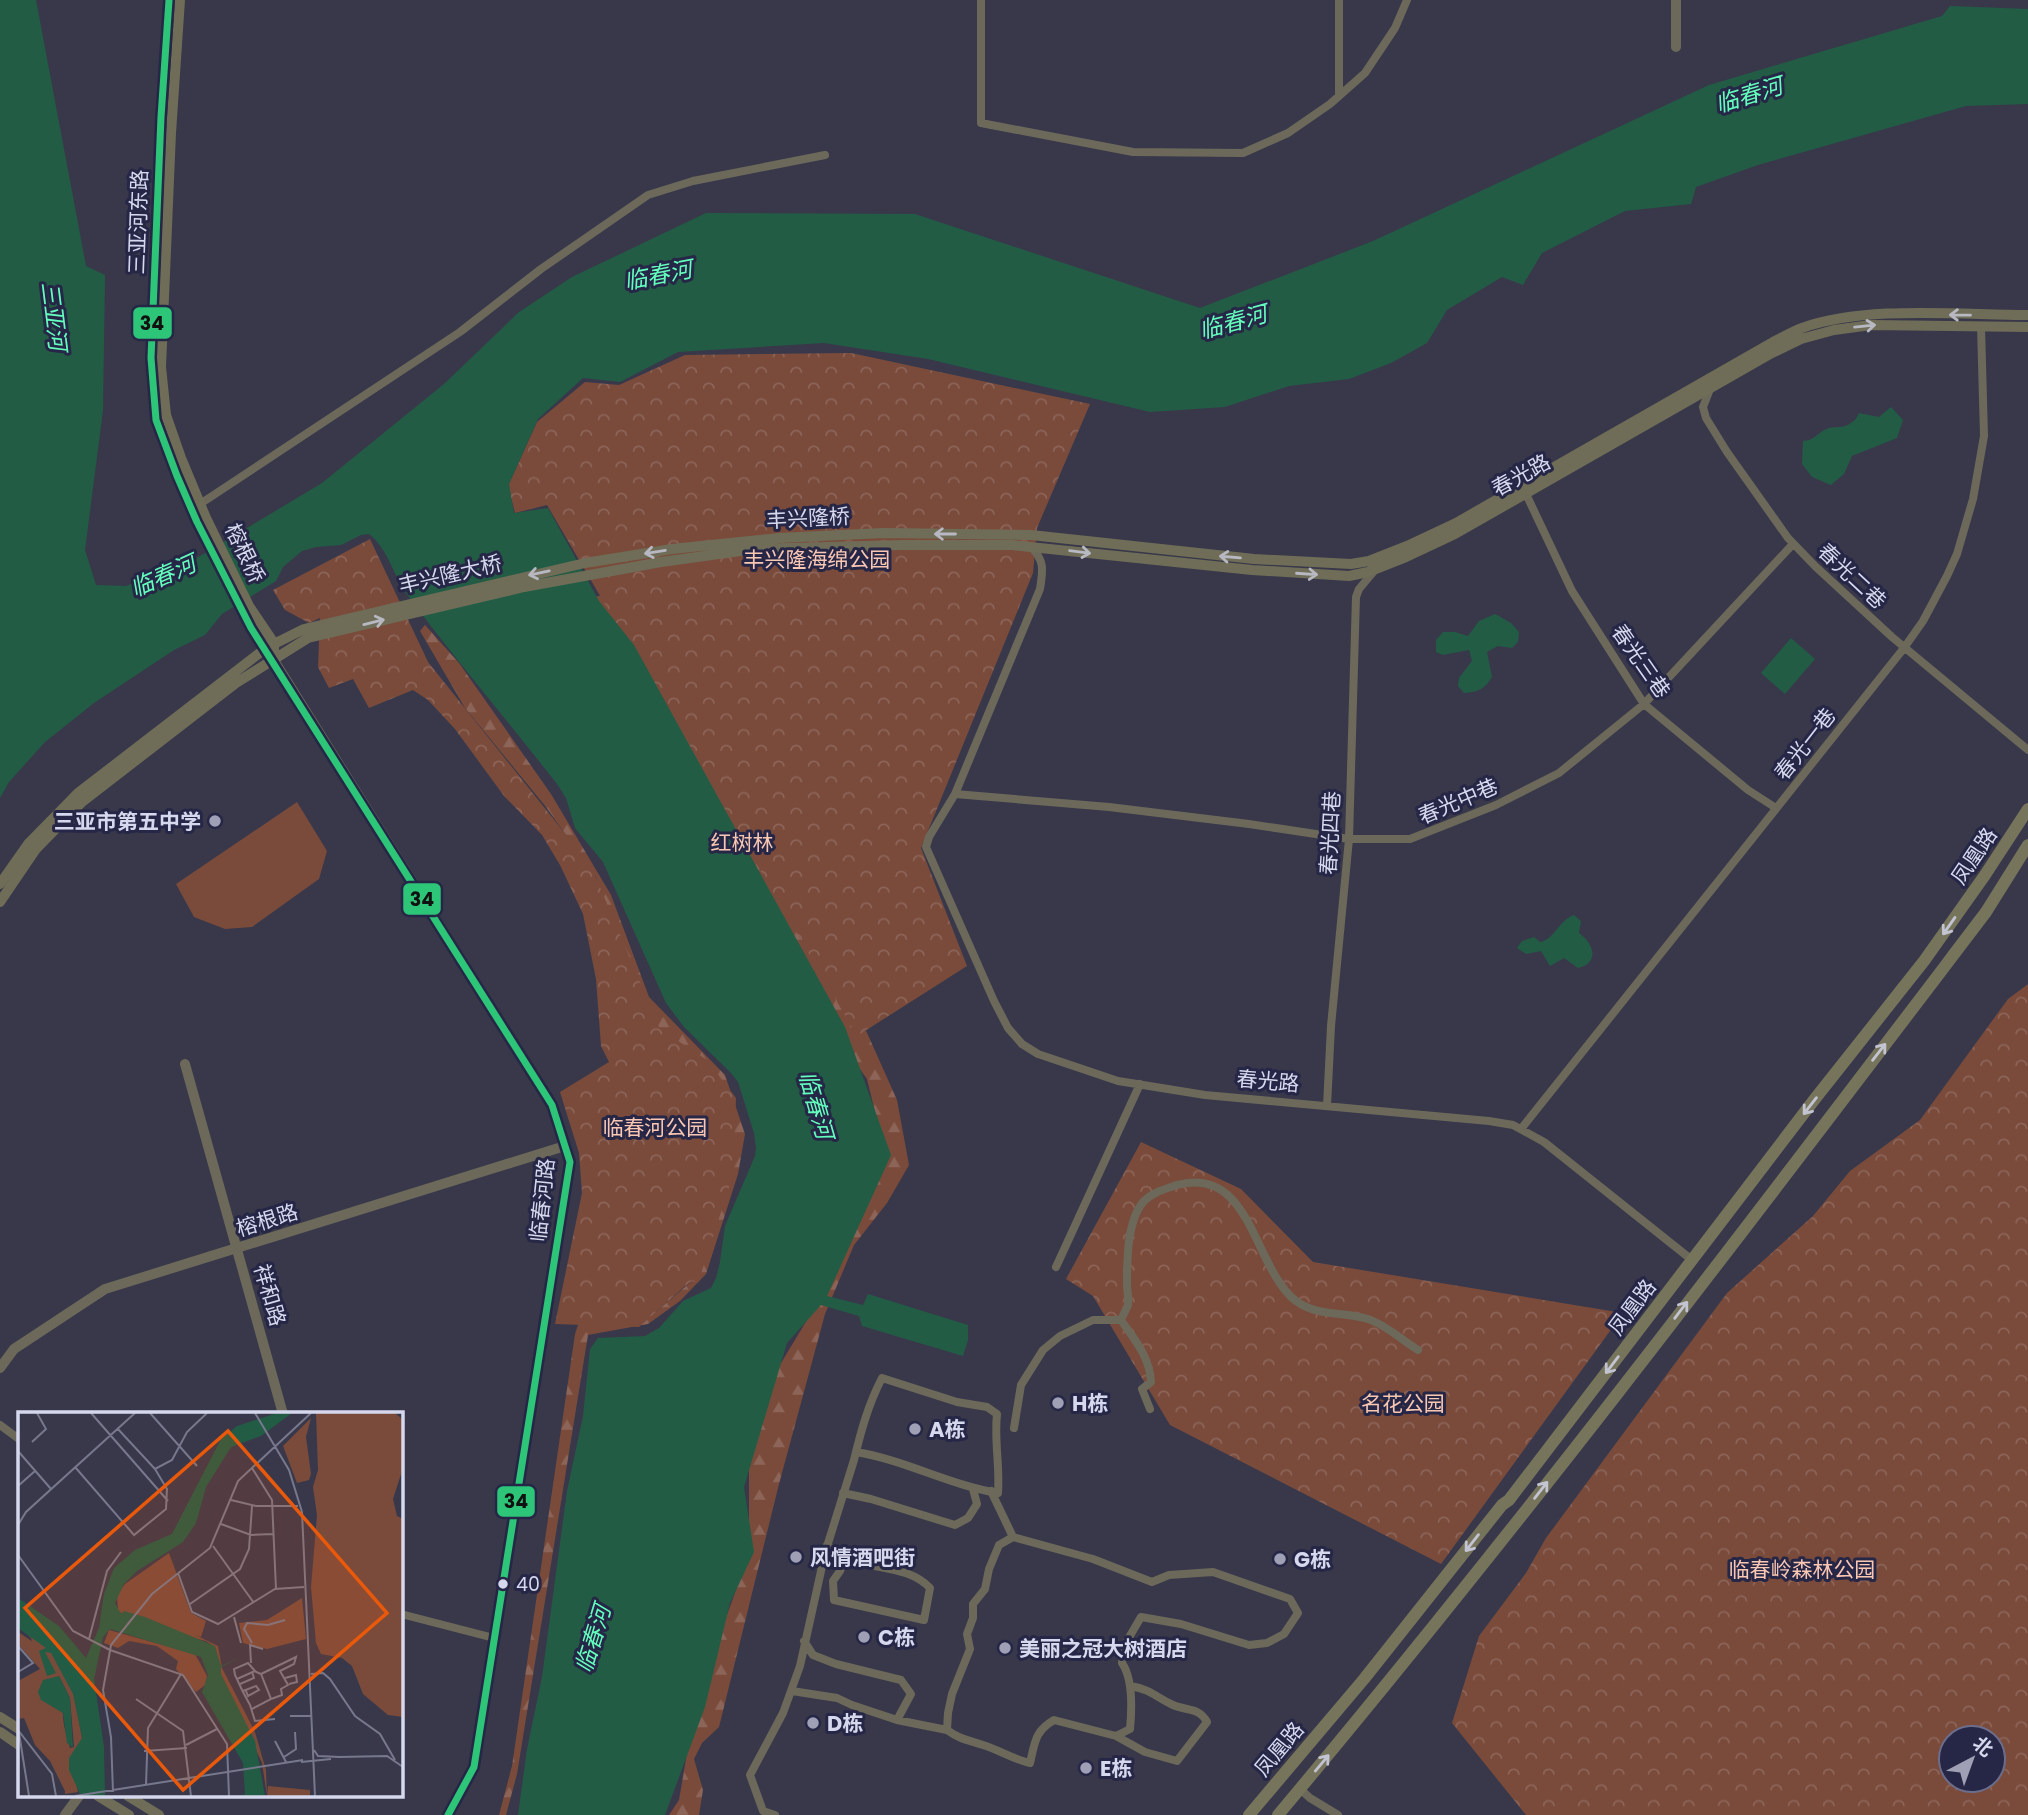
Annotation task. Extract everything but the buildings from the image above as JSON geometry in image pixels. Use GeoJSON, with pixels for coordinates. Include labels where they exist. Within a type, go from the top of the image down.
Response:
{"type":"FeatureCollection","features":[{"type":"Feature","properties":{"kind":"highway","name":"凤凰路"},"geometry":{"type":"LineString","coordinates":[[1249,1815],[1364,1679],[1502,1505],[1509,1500],[1814,1100],[1924,961],[1985,875],[2028,808]]}},
{"type":"Feature","properties":{"kind":"highway","name":"凤凰路"},"geometry":{"type":"LineString","coordinates":[[1278,1815],[1380,1692],[1647,1355],[1986,912],[2028,845]]}},
{"type":"Feature","properties":{"kind":"highway"},"geometry":{"type":"LineString","coordinates":[[1364,1679],[1380,1692]]}},
{"type":"Feature","properties":{"kind":"main road","name":"三亚河东路"},"geometry":{"type":"LineString","coordinates":[[169,0],[161,117],[151,358],[156,420],[177,476],[202,520]]}},
{"type":"Feature","properties":{"kind":"main road","name":"三亚河东路"},"geometry":{"type":"LineString","coordinates":[[180,0],[170,146],[161,367],[166,415],[200,504],[202,520]]}},
{"type":"Feature","properties":{"kind":"main road","name":"春光路"},"geometry":{"type":"LineString","coordinates":[[1013,540],[1267,560],[1350,564],[1369,561],[1456,523],[1802,328],[1836,319],[1873,314],[2028,316]]}},
{"type":"Feature","properties":{"kind":"main road","name":"春光路"},"geometry":{"type":"LineString","coordinates":[[1013,540],[1030,546],[1204,566],[1349,576],[1376,569],[1455,534],[1801,339],[1834,330],[1871,325],[2028,327]]}},
{"type":"Feature","properties":{"kind":"main road","name":"榕根桥"},"geometry":{"type":"LineString","coordinates":[[202,520],[245,607],[270,646]]}},
{"type":"Feature","properties":{"kind":"main road","name":"丰兴隆桥"},"geometry":{"type":"LineString","coordinates":[[608,566],[821,541],[1013,540]]}},
{"type":"Feature","properties":{"kind":"main road","name":"丰兴隆大桥"},"geometry":{"type":"LineString","coordinates":[[306,634],[608,566]]}},
{"type":"Feature","properties":{"kind":"main road"},"geometry":{"type":"LineString","coordinates":[[0,884],[36,835],[78,793],[270,646],[306,634]]}},
{"type":"Feature","properties":{"kind":"main road"},"geometry":{"type":"LineString","coordinates":[[0,902],[36,849],[72,811],[132,761],[306,634]]}},
{"type":"Feature","properties":{"kind":"main road"},"geometry":{"type":"LineString","coordinates":[[270,646],[273,659]]}},
{"type":"Feature","properties":{"kind":"main road"},"geometry":{"type":"LineString","coordinates":[[0,1717],[18,1728]]}},
{"type":"Feature","properties":{"kind":"main road"},"geometry":{"type":"LineString","coordinates":[[0,1732],[18,1744]]}},
{"type":"Feature","properties":{"kind":"main road"},"geometry":{"type":"LineString","coordinates":[[101,1798],[129,1815]]}},
{"type":"Feature","properties":{"kind":"main road"},"geometry":{"type":"LineString","coordinates":[[131,1798],[159,1815]]}},
{"type":"Feature","properties":{"kind":"street"},"geometry":{"type":"LineString","coordinates":[[981,0],[981,123],[1133,152],[1243,153],[1288,133],[1339,96],[1365,73],[1395,28],[1407,0]]}},
{"type":"Feature","properties":{"kind":"street"},"geometry":{"type":"LineString","coordinates":[[1339,0],[1339,96]]}},
{"type":"Feature","properties":{"kind":"street"},"geometry":{"type":"LineString","coordinates":[[1676,0],[1676,47]]}},
{"type":"Feature","properties":{"kind":"street"},"geometry":{"type":"LineString","coordinates":[[200,504],[460,332],[541,269],[648,194],[693,181],[825,155]]}},
{"type":"Feature","properties":{"kind":"street","name":"春光一巷"},"geometry":{"type":"LineString","coordinates":[[1521,1129],[1904,648],[1934,603],[1952,565],[1973,499],[1984,436],[1981,326]]}},
{"type":"Feature","properties":{"kind":"street","name":"春光二巷"},"geometry":{"type":"LineString","coordinates":[[1710,388],[1703,407],[1706,418],[1793,544],[1904,648],[2028,750]]}},
{"type":"Feature","properties":{"kind":"street","name":"春光三巷"},"geometry":{"type":"LineString","coordinates":[[1525,494],[1572,591],[1644,704],[1748,790],[1776,808]]}},
{"type":"Feature","properties":{"kind":"street","name":"春光中巷"},"geometry":{"type":"LineString","coordinates":[[955,794],[1122,808],[1349,839],[1410,839],[1496,805],[1559,773],[1644,704],[1793,544]]}},
{"type":"Feature","properties":{"kind":"street"},"geometry":{"type":"LineString","coordinates":[[955,794],[1040,589],[1044,567],[1040,556],[1030,546]]}},
{"type":"Feature","properties":{"kind":"street","name":"春光四巷"},"geometry":{"type":"LineString","coordinates":[[1327,1106],[1331,1026],[1349,839],[1356,597],[1359,589],[1376,569]]}},
{"type":"Feature","properties":{"kind":"street","name":"临春河路"},"geometry":{"type":"LineString","coordinates":[[273,659],[552,1105],[570,1161],[474,1768],[448,1815]]}},
{"type":"Feature","properties":{"kind":"street","name":"春光路"},"geometry":{"type":"LineString","coordinates":[[955,794],[929,837],[926,847],[994,1000],[1008,1028],[1022,1044],[1065,1065],[1118,1081],[1205,1095],[1489,1121],[1521,1129],[1544,1142],[1692,1260]]}},
{"type":"Feature","properties":{"kind":"street","name":"祥和路"},"geometry":{"type":"LineString","coordinates":[[185,1064],[282,1412]]}},
{"type":"Feature","properties":{"kind":"street"},"geometry":{"type":"LineString","coordinates":[[1056,1267],[1140,1084]]}},
{"type":"Feature","properties":{"kind":"street","name":"榕根路"},"geometry":{"type":"LineString","coordinates":[[0,1368],[14,1349],[105,1289],[565,1146]]}},
{"type":"Feature","properties":{"kind":"street"},"geometry":{"type":"LineString","coordinates":[[1121,1320],[1128,1303],[1129,1241],[1133,1223],[1143,1202],[1158,1190],[1192,1181],[1223,1192],[1238,1205],[1279,1284],[1296,1301],[1315,1311],[1366,1319],[1379,1324],[1418,1350]]}},
{"type":"Feature","properties":{"kind":"street"},"geometry":{"type":"LineString","coordinates":[[1014,1428],[1021,1385],[1043,1350],[1060,1336],[1093,1320],[1121,1320]]}},
{"type":"Feature","properties":{"kind":"street"},"geometry":{"type":"LineString","coordinates":[[1121,1320],[1141,1348],[1150,1368],[1151,1381],[1142,1390],[1150,1409]]}},
{"type":"Feature","properties":{"kind":"street"},"geometry":{"type":"LineString","coordinates":[[775,1815],[763,1811],[750,1775],[772,1737],[792,1690],[827,1545],[864,1418],[882,1378],[957,1402],[987,1407],[997,1414],[995,1434],[998,1493],[972,1489],[915,1467],[856,1452]]}},
{"type":"Feature","properties":{"kind":"street"},"geometry":{"type":"LineString","coordinates":[[0,1425],[18,1438]]}},
{"type":"Feature","properties":{"kind":"street"},"geometry":{"type":"LineString","coordinates":[[843,1493],[955,1525],[968,1518],[977,1504],[972,1489]]}},
{"type":"Feature","properties":{"kind":"street"},"geometry":{"type":"LineString","coordinates":[[991,1491],[1013,1537]]}},
{"type":"Feature","properties":{"kind":"street"},"geometry":{"type":"LineString","coordinates":[[947,1730],[947,1713],[952,1694],[970,1649],[967,1634],[973,1618],[973,1604],[985,1589],[989,1569],[999,1545],[1013,1537],[1093,1559],[1152,1582],[1169,1575],[1213,1572],[1290,1599],[1298,1613],[1284,1634],[1267,1643],[1249,1645],[1181,1624],[1141,1617],[1124,1646],[1122,1663],[1129,1673],[1131,1686],[1130,1729],[1116,1736]]}},
{"type":"Feature","properties":{"kind":"street"},"geometry":{"type":"LineString","coordinates":[[827,1545],[845,1558],[887,1567],[925,1583],[930,1588],[924,1619],[834,1600],[833,1581],[845,1558]]}},
{"type":"Feature","properties":{"kind":"street"},"geometry":{"type":"LineString","coordinates":[[402,1614],[494,1638]]}},
{"type":"Feature","properties":{"kind":"street"},"geometry":{"type":"LineString","coordinates":[[804,1641],[813,1655],[836,1664],[901,1680],[911,1694],[897,1720]]}},
{"type":"Feature","properties":{"kind":"street"},"geometry":{"type":"LineString","coordinates":[[792,1690],[837,1698],[897,1720],[947,1730],[961,1740],[984,1745],[1030,1763],[1037,1736],[1043,1727],[1054,1720],[1116,1736],[1145,1752],[1177,1761],[1207,1722],[1203,1714],[1176,1707],[1148,1689],[1131,1686]]}},
{"type":"Feature","properties":{"kind":"street"},"geometry":{"type":"LineString","coordinates":[[1300,1789],[1338,1815]]}},
{"type":"Feature","properties":{"kind":"street"},"geometry":{"type":"LineString","coordinates":[[65,1815],[78,1798]]}},
{"type":"Feature","properties":{"kind":"green space","name":"丰兴隆海绵公园"},"geometry":{"type":"Polygon","coordinates":[[[851,353],[1090,404],[1037,528],[1033,573],[921,848],[967,966],[857,1036],[547,505],[515,513],[508,486],[537,422],[585,382],[619,385],[685,355],[851,353]]]}},
{"type":"Feature","properties":{"kind":"green space","name":"临春河公园"},"geometry":{"type":"Polygon","coordinates":[[[370,539],[428,662],[591,866],[660,1029],[707,1060],[736,1098],[733,1175],[698,1283],[692,1281],[639,1327],[555,1324],[582,1193],[579,1153],[560,1092],[609,1062],[601,1046],[596,979],[583,914],[560,865],[542,835],[504,796],[455,729],[428,700],[413,690],[369,708],[353,679],[329,688],[318,667],[320,618],[309,623],[285,610],[273,590],[370,539]]]}},
{"type":"Feature","properties":{"kind":"green space","name":"红树林"},"geometry":{"type":"Polygon","coordinates":[[[624,592],[784,870],[868,1035],[897,1100],[909,1165],[887,1203],[854,1245],[825,1314],[779,1484],[719,1727],[702,1743],[694,1759],[703,1790],[699,1815],[669,1815],[679,1800],[691,1730],[715,1648],[749,1554],[749,1465],[772,1378],[807,1320],[886,1157],[867,1079],[531,607],[624,592]]]}},
{"type":"Feature","properties":{"kind":"green space"},"geometry":{"type":"Polygon","coordinates":[[[425,625],[459,663],[551,794],[611,895],[649,997],[725,1075],[745,1134],[738,1174],[706,1274],[680,1301],[648,1324],[588,1335],[517,1774],[506,1815],[499,1815],[512,1766],[575,1334],[580,1319],[644,1322],[692,1281],[646,1035],[596,877],[546,807],[465,708],[420,631],[425,625]]]}},
{"type":"Feature","properties":{"kind":"green space"},"geometry":{"type":"Polygon","coordinates":[[[297,802],[327,851],[319,879],[252,927],[225,929],[194,917],[176,884],[297,802]]]}},
{"type":"Feature","properties":{"kind":"green space","name":"临春岭森林公园"},"geometry":{"type":"Polygon","coordinates":[[[2028,984],[2028,1815],[1526,1815],[1452,1723],[1479,1636],[1526,1573],[1546,1538],[1727,1293],[1813,1216],[1850,1171],[1920,1120],[2008,999],[2028,984]]]}},
{"type":"Feature","properties":{"kind":"green space","name":"名花公园"},"geometry":{"type":"Polygon","coordinates":[[[1141,1142],[1241,1189],[1313,1262],[1623,1313],[1441,1564],[1170,1425],[1093,1296],[1066,1279],[1141,1142]]]}},
{"type":"Feature","properties":{"kind":"water"},"geometry":{"type":"Polygon","coordinates":[[[0,0],[36,0],[86,266],[105,275],[103,410],[85,550],[96,585],[126,586],[195,559],[322,483],[444,384],[519,312],[572,277],[706,213],[915,214],[1200,308],[1373,241],[1709,85],[1942,16],[1950,6],[2028,9],[2028,104],[1966,106],[1758,165],[1696,187],[1691,204],[1625,211],[1542,253],[1523,285],[1502,277],[1447,310],[1427,343],[1391,363],[1349,379],[1289,386],[1225,407],[1150,412],[928,359],[824,343],[678,352],[620,382],[583,378],[538,419],[509,484],[514,513],[548,508],[599,601],[634,645],[845,1027],[891,1155],[827,1296],[863,1305],[868,1294],[968,1325],[968,1340],[963,1356],[862,1326],[859,1316],[821,1305],[787,1343],[744,1487],[754,1552],[730,1603],[705,1707],[665,1815],[518,1815],[527,1749],[542,1677],[567,1491],[583,1416],[590,1349],[598,1338],[645,1336],[659,1328],[683,1301],[711,1288],[720,1262],[725,1226],[755,1156],[754,1133],[738,1082],[684,1027],[666,1003],[603,862],[575,828],[566,798],[406,593],[386,554],[369,534],[341,545],[302,551],[283,567],[276,581],[222,614],[205,635],[174,650],[94,703],[45,742],[9,782],[0,798],[0,0]]]}},
{"type":"Feature","properties":{"kind":"water"},"geometry":{"type":"Polygon","coordinates":[[[1891,407],[1903,420],[1897,438],[1852,456],[1844,474],[1831,485],[1812,477],[1802,464],[1803,441],[1829,428],[1846,426],[1859,413],[1879,417],[1891,407]]]}},
{"type":"Feature","properties":{"kind":"water"},"geometry":{"type":"Polygon","coordinates":[[[1495,614],[1511,623],[1519,632],[1518,642],[1512,648],[1498,646],[1487,652],[1492,677],[1481,689],[1464,693],[1458,686],[1459,678],[1472,661],[1469,650],[1443,655],[1436,652],[1436,640],[1443,632],[1468,636],[1479,621],[1495,614]]]}},
{"type":"Feature","properties":{"kind":"water"},"geometry":{"type":"Polygon","coordinates":[[[1791,638],[1815,659],[1785,694],[1761,673],[1791,638]]]}},
{"type":"Feature","properties":{"kind":"water"},"geometry":{"type":"Polygon","coordinates":[[[1574,915],[1581,921],[1579,933],[1591,947],[1592,957],[1585,965],[1578,968],[1564,958],[1550,966],[1541,951],[1526,954],[1517,948],[1522,941],[1534,937],[1540,942],[1545,940],[1574,915]]]}},
{"type":"Feature","properties":{"kind":"transit line","name":"34"},"geometry":{"type":"LineString","coordinates":[[169,0],[161,117],[151,358],[156,420],[197,522],[251,628],[552,1105],[570,1162],[474,1767],[448,1815]]}},
{"type":"Feature","properties":{"kind":"place","name":"三亚市第五中学"},"geometry":{"type":"Point","coordinates":[215,821]}},
{"type":"Feature","properties":{"kind":"place","name":"H栋"},"geometry":{"type":"Point","coordinates":[1058,1403]}},
{"type":"Feature","properties":{"kind":"place","name":"A栋"},"geometry":{"type":"Point","coordinates":[915,1429]}},
{"type":"Feature","properties":{"kind":"place","name":"风情酒吧街"},"geometry":{"type":"Point","coordinates":[796,1557]}},
{"type":"Feature","properties":{"kind":"place","name":"G栋"},"geometry":{"type":"Point","coordinates":[1280,1559]}},
{"type":"Feature","properties":{"kind":"place","name":"40"},"geometry":{"type":"Point","coordinates":[503,1584]}},
{"type":"Feature","properties":{"kind":"place","name":"C栋"},"geometry":{"type":"Point","coordinates":[864,1637]}},
{"type":"Feature","properties":{"kind":"place","name":"美丽之冠大树酒店"},"geometry":{"type":"Point","coordinates":[1005,1648]}},
{"type":"Feature","properties":{"kind":"place","name":"D栋"},"geometry":{"type":"Point","coordinates":[813,1723]}},
{"type":"Feature","properties":{"kind":"place","name":"E栋"},"geometry":{"type":"Point","coordinates":[1086,1768]}},
{"type":"Feature","properties":{"kind":"water label","name":"临春河"},"geometry":{"type":"Point","coordinates":[1749,95]}},
{"type":"Feature","properties":{"kind":"water label","name":"临春河"},"geometry":{"type":"Point","coordinates":[658,275]}},
{"type":"Feature","properties":{"kind":"water label","name":"三亚河"},"geometry":{"type":"Point","coordinates":[54,316]}},
{"type":"Feature","properties":{"kind":"water label","name":"临春河"},"geometry":{"type":"Point","coordinates":[1233,322]}},
{"type":"Feature","properties":{"kind":"water label","name":"临春河"},"geometry":{"type":"Point","coordinates":[163,576]}},
{"type":"Feature","properties":{"kind":"water label","name":"临春河"},"geometry":{"type":"Point","coordinates":[816,1105]}},
{"type":"Feature","properties":{"kind":"water label","name":"临春河"},"geometry":{"type":"Point","coordinates":[593,1639]}}]}
